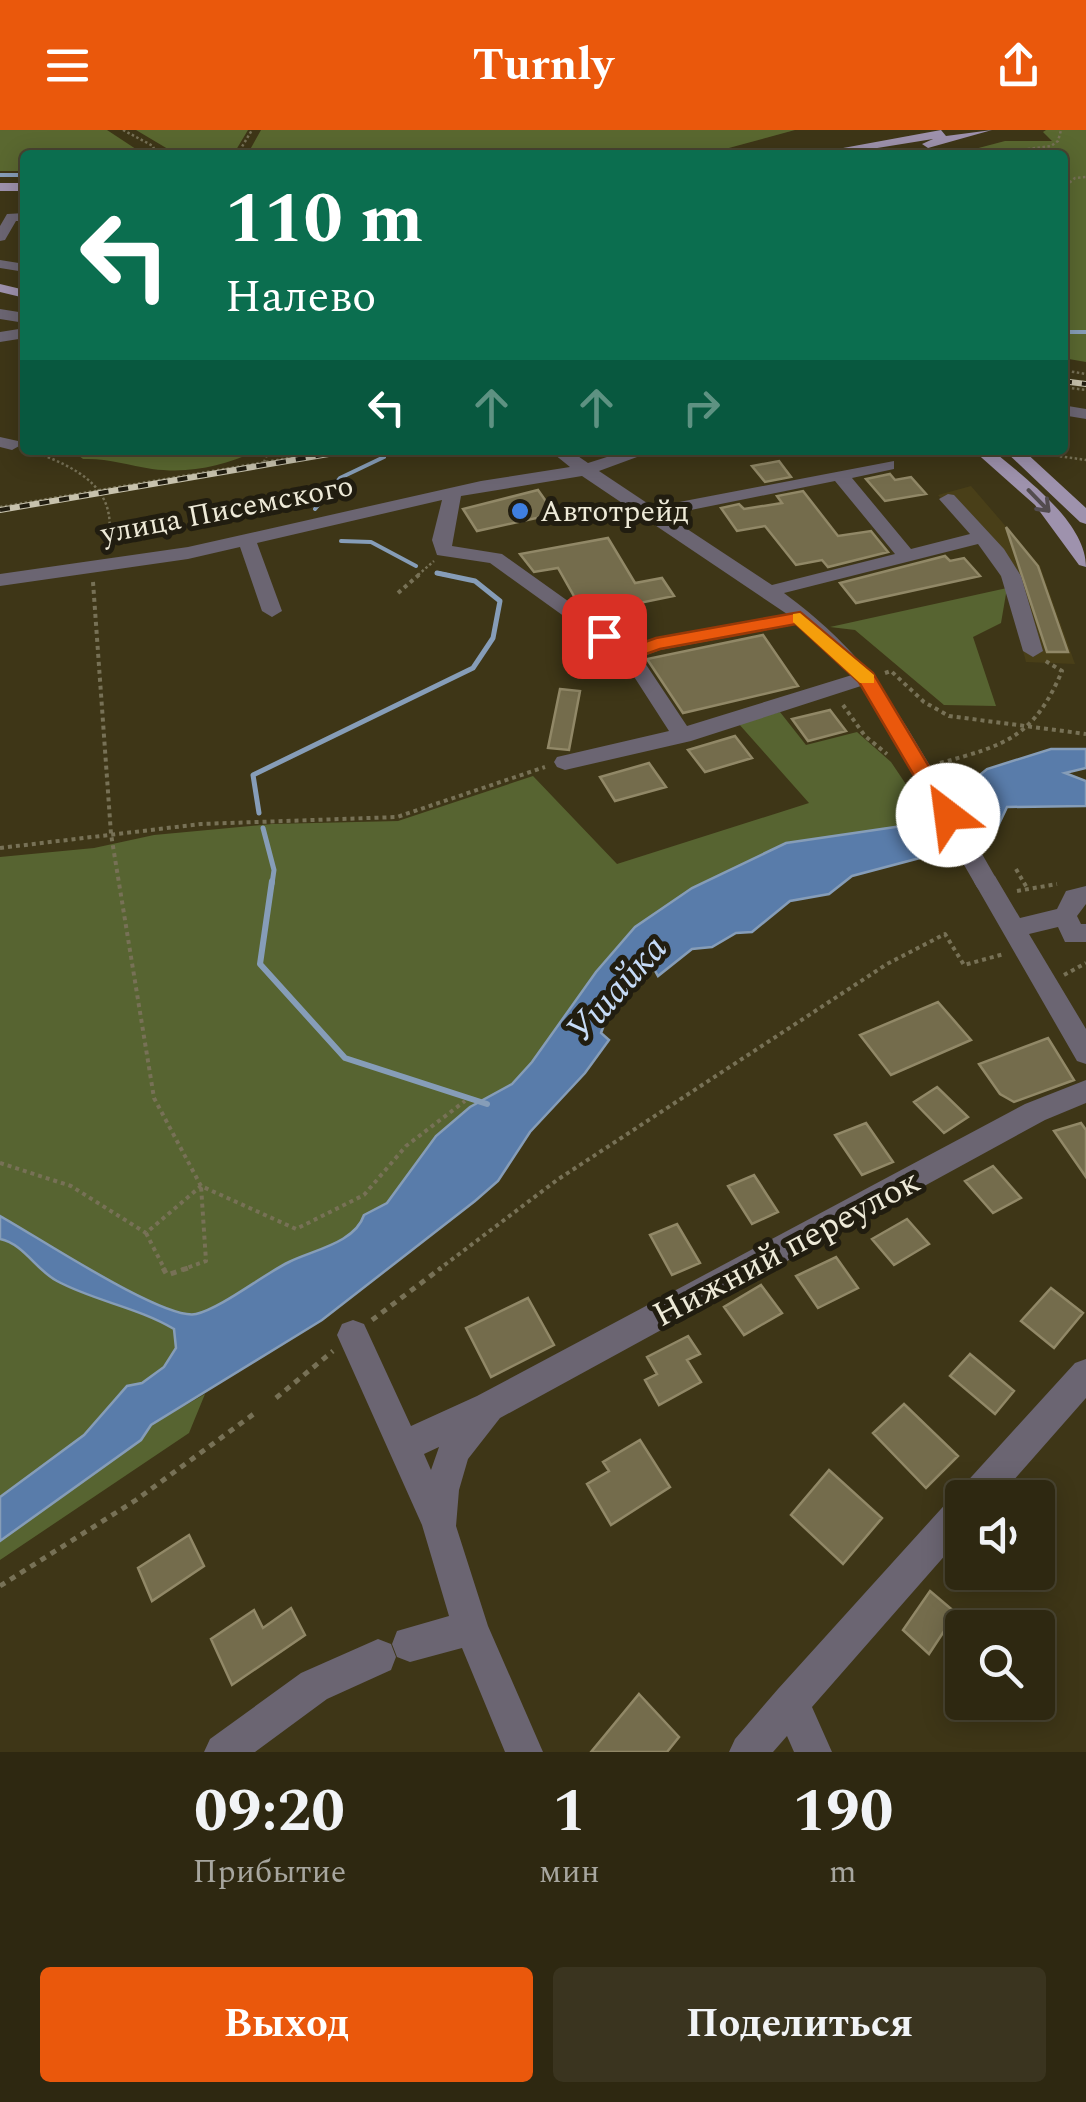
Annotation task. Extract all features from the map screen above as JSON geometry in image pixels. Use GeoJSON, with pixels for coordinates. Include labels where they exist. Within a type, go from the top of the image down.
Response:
{"type":"FeatureCollection","features":[{"type":"Feature","properties":{"kind":"main road"},"geometry":{"type":"LineString","coordinates":[[873,150],[956,130]]}},
{"type":"Feature","properties":{"kind":"main road"},"geometry":{"type":"LineString","coordinates":[[902,150],[986,130]]}},
{"type":"Feature","properties":{"kind":"main road"},"geometry":{"type":"LineString","coordinates":[[842,150],[941,134]]}},
{"type":"Feature","properties":{"kind":"main road"},"geometry":{"type":"LineString","coordinates":[[988,455],[1040,501],[1086,562]]}},
{"type":"Feature","properties":{"kind":"main road"},"geometry":{"type":"LineString","coordinates":[[1018,455],[1086,518]]}},
{"type":"Feature","properties":{"kind":"street"},"geometry":{"type":"LineString","coordinates":[[4,242],[12,217]]}},
{"type":"Feature","properties":{"kind":"street"},"geometry":{"type":"LineString","coordinates":[[564,455],[654,512],[766,592],[866,678],[932,773],[1011,941],[1078,1020],[1086,1053]]}},
{"type":"Feature","properties":{"kind":"street","name":"улица Писемского"},"geometry":{"type":"LineString","coordinates":[[0,580],[248,540],[453,492],[584,470],[631,455]]}},
{"type":"Feature","properties":{"kind":"street"},"geometry":{"type":"LineString","coordinates":[[654,512],[888,465]]}},
{"type":"Feature","properties":{"kind":"street"},"geometry":{"type":"LineString","coordinates":[[840,475],[905,554]]}},
{"type":"Feature","properties":{"kind":"street"},"geometry":{"type":"LineString","coordinates":[[453,492],[441,540],[444,551],[495,558],[629,654],[683,736]]}},
{"type":"Feature","properties":{"kind":"street"},"geometry":{"type":"LineString","coordinates":[[948,499],[1011,576],[1033,651]]}},
{"type":"Feature","properties":{"kind":"street"},"geometry":{"type":"LineString","coordinates":[[766,592],[982,537]]}},
{"type":"Feature","properties":{"kind":"street"},"geometry":{"type":"LineString","coordinates":[[248,540],[272,611]]}},
{"type":"Feature","properties":{"kind":"street"},"geometry":{"type":"LineString","coordinates":[[629,654],[656,644],[800,618]]}},
{"type":"Feature","properties":{"kind":"street"},"geometry":{"type":"LineString","coordinates":[[565,762],[683,736],[866,678]]}},
{"type":"Feature","properties":{"kind":"street"},"geometry":{"type":"LineString","coordinates":[[1011,941],[1065,916],[1076,888]]}},
{"type":"Feature","properties":{"kind":"street"},"geometry":{"type":"LineString","coordinates":[[1065,916],[1074,935],[1086,932]]}},
{"type":"Feature","properties":{"kind":"street","name":"Нижний переулок"},"geometry":{"type":"LineString","coordinates":[[405,1446],[489,1408],[1035,1112],[1086,1091]]}},
{"type":"Feature","properties":{"kind":"street","name":"Нижний переулок"},"geometry":{"type":"LineString","coordinates":[[352,1335],[440,1526],[470,1628],[524,1752]]}},
{"type":"Feature","properties":{"kind":"street"},"geometry":{"type":"LineString","coordinates":[[991,1480],[1086,1374]]}},
{"type":"Feature","properties":{"kind":"street","name":"Нижний переулок"},"geometry":{"type":"LineString","coordinates":[[440,1526],[442,1490],[454,1450],[489,1408]]}},
{"type":"Feature","properties":{"kind":"street"},"geometry":{"type":"LineString","coordinates":[[748,1752],[945,1530]]}},
{"type":"Feature","properties":{"kind":"street"},"geometry":{"type":"LineString","coordinates":[[223,1752],[314,1686],[394,1650],[470,1628]]}},
{"type":"Feature","properties":{"kind":"street"},"geometry":{"type":"LineString","coordinates":[[792,1702],[814,1752]]}},
{"type":"Feature","properties":{"kind":"path"},"geometry":{"type":"LineString","coordinates":[[124,130],[154,150]]}},
{"type":"Feature","properties":{"kind":"path"},"geometry":{"type":"LineString","coordinates":[[1021,150],[1051,146],[1058,142],[1061,130]]}},
{"type":"Feature","properties":{"kind":"path"},"geometry":{"type":"LineString","coordinates":[[0,1162],[71,1186],[146,1234],[166,1276],[206,1261],[201,1186],[154,1098],[111,834],[92,567],[96,556],[107,547],[114,527],[101,491],[82,474],[36,455]]}},
{"type":"Feature","properties":{"kind":"path"},"geometry":{"type":"LineString","coordinates":[[264,462],[267,455]]}},
{"type":"Feature","properties":{"kind":"path"},"geometry":{"type":"LineString","coordinates":[[0,507],[306,455]]}},
{"type":"Feature","properties":{"kind":"path"},"geometry":{"type":"LineString","coordinates":[[1052,455],[1086,460]]}},
{"type":"Feature","properties":{"kind":"path"},"geometry":{"type":"LineString","coordinates":[[398,594],[444,551]]}},
{"type":"Feature","properties":{"kind":"path"},"geometry":{"type":"LineString","coordinates":[[932,773],[1015,742],[1032,728],[1062,671],[1033,651]]}},
{"type":"Feature","properties":{"kind":"path"},"geometry":{"type":"LineString","coordinates":[[866,678],[891,671],[924,702],[949,716],[1086,734]]}},
{"type":"Feature","properties":{"kind":"path"},"geometry":{"type":"LineString","coordinates":[[831,688],[865,736],[898,762]]}},
{"type":"Feature","properties":{"kind":"path"},"geometry":{"type":"LineString","coordinates":[[0,848],[201,824],[397,817],[445,803],[500,779],[565,762]]}},
{"type":"Feature","properties":{"kind":"path"},"geometry":{"type":"LineString","coordinates":[[1016,869],[1027,888]]}},
{"type":"Feature","properties":{"kind":"path"},"geometry":{"type":"LineString","coordinates":[[1010,894],[1027,888],[1076,888]]}},
{"type":"Feature","properties":{"kind":"path"},"geometry":{"type":"LineString","coordinates":[[276,1398],[352,1335],[557,1180],[887,964],[945,934],[964,965],[1011,941]]}},
{"type":"Feature","properties":{"kind":"path"},"geometry":{"type":"LineString","coordinates":[[1061,976],[1086,963]]}},
{"type":"Feature","properties":{"kind":"path"},"geometry":{"type":"LineString","coordinates":[[201,1186],[296,1229],[364,1195],[406,1146],[464,1102]]}},
{"type":"Feature","properties":{"kind":"path"},"geometry":{"type":"LineString","coordinates":[[146,1234],[201,1186]]}},
{"type":"Feature","properties":{"kind":"path"},"geometry":{"type":"LineString","coordinates":[[0,1586],[136,1500],[255,1413]]}},
{"type":"Feature","properties":{"kind":"shaded area"},"geometry":{"type":"Polygon","coordinates":[[[971,486],[1040,566],[1075,664],[1026,662],[1007,588],[989,555],[938,495],[971,486]]]}},
{"type":"Feature","properties":{"kind":"green space"},"geometry":{"type":"Polygon","coordinates":[[[0,130],[107,130],[137,150],[20,150],[20,171],[0,171],[0,130]]]}},
{"type":"Feature","properties":{"kind":"green space"},"geometry":{"type":"Polygon","coordinates":[[[136,130],[248,130],[236,150],[170,150],[136,130]]]}},
{"type":"Feature","properties":{"kind":"green space"},"geometry":{"type":"Polygon","coordinates":[[[261,130],[795,130],[721,150],[250,150],[261,130]]]}},
{"type":"Feature","properties":{"kind":"green space"},"geometry":{"type":"Polygon","coordinates":[[[1086,130],[1086,362],[1068,359],[1068,150],[971,150],[1005,141],[1052,141],[1043,132],[1086,130]]]}},
{"type":"Feature","properties":{"kind":"green space"},"geometry":{"type":"Polygon","coordinates":[[[78,455],[246,455],[220,464],[180,470],[83,459],[78,455]]]}},
{"type":"Feature","properties":{"kind":"green space"},"geometry":{"type":"Polygon","coordinates":[[[1007,588],[1001,623],[973,637],[996,706],[944,705],[855,630],[830,627],[1007,588]]]}},
{"type":"Feature","properties":{"kind":"green space"},"geometry":{"type":"Polygon","coordinates":[[[780,712],[806,745],[857,732],[891,762],[928,817],[902,826],[786,843],[692,888],[648,918],[596,972],[512,1084],[470,1107],[436,1136],[387,1203],[364,1215],[343,1239],[289,1262],[207,1311],[180,1313],[129,1291],[0,1216],[0,857],[94,848],[154,835],[272,824],[398,821],[533,776],[617,864],[809,803],[738,723],[780,712]]]}},
{"type":"Feature","properties":{"kind":"green space"},"geometry":{"type":"Polygon","coordinates":[[[0,1239],[16,1246],[57,1281],[174,1329],[176,1349],[164,1367],[142,1383],[127,1386],[84,1435],[0,1497],[0,1239]]]}},
{"type":"Feature","properties":{"kind":"green space"},"geometry":{"type":"Polygon","coordinates":[[[205,1394],[189,1433],[0,1560],[0,1541],[141,1440],[151,1425],[205,1394]]]}},
{"type":"Feature","properties":{"kind":"water","name":"Ушайка"},"geometry":{"type":"Polygon","coordinates":[[[1051,749],[1086,749],[1086,768],[1065,773],[1086,781],[1086,806],[1007,807],[998,826],[950,850],[852,876],[829,894],[790,901],[752,932],[736,933],[712,947],[692,949],[658,976],[654,969],[604,1025],[601,1033],[609,1040],[585,1073],[530,1132],[498,1181],[322,1320],[151,1425],[141,1440],[0,1541],[0,1497],[84,1435],[127,1386],[142,1383],[164,1367],[176,1348],[174,1329],[71,1288],[50,1276],[16,1246],[0,1239],[0,1216],[99,1275],[157,1304],[180,1313],[206,1311],[289,1262],[343,1239],[364,1215],[387,1203],[436,1136],[470,1107],[512,1084],[532,1062],[596,972],[635,927],[692,888],[786,843],[902,826],[928,817],[987,769],[1051,749]]]}},
{"type":"Feature","properties":{"kind":"pier"},"geometry":{"type":"Polygon","coordinates":[[[956,789],[985,839],[948,856],[924,813],[956,789]]]}},
{"type":"Feature","properties":{"kind":"building"},"geometry":{"type":"Polygon","coordinates":[[[779,461],[791,477],[765,482],[752,466],[779,461]]]}},
{"type":"Feature","properties":{"kind":"building"},"geometry":{"type":"Polygon","coordinates":[[[890,474],[895,480],[911,477],[926,494],[885,501],[866,479],[890,474]]]}},
{"type":"Feature","properties":{"kind":"building"},"geometry":{"type":"Polygon","coordinates":[[[538,490],[555,514],[477,531],[463,509],[538,490]]]}},
{"type":"Feature","properties":{"kind":"building"},"geometry":{"type":"Polygon","coordinates":[[[803,491],[838,536],[871,531],[888,552],[828,567],[822,560],[796,565],[765,526],[737,531],[721,508],[782,503],[777,496],[803,491]]]}},
{"type":"Feature","properties":{"kind":"building"},"geometry":{"type":"Polygon","coordinates":[[[1006,527],[1038,566],[1068,652],[1047,652],[1006,527]]]}},
{"type":"Feature","properties":{"kind":"building"},"geometry":{"type":"Polygon","coordinates":[[[608,538],[635,583],[662,578],[674,596],[591,613],[579,605],[558,568],[534,572],[520,554],[608,538]]]}},
{"type":"Feature","properties":{"kind":"building"},"geometry":{"type":"Polygon","coordinates":[[[945,556],[950,561],[964,558],[980,576],[856,603],[840,583],[945,556]]]}},
{"type":"Feature","properties":{"kind":"building"},"geometry":{"type":"Polygon","coordinates":[[[763,635],[798,686],[683,713],[647,659],[763,635]]]}},
{"type":"Feature","properties":{"kind":"building"},"geometry":{"type":"Polygon","coordinates":[[[560,689],[580,691],[569,750],[548,748],[560,689]]]}},
{"type":"Feature","properties":{"kind":"building"},"geometry":{"type":"Polygon","coordinates":[[[830,710],[846,731],[808,741],[792,719],[830,710]]]}},
{"type":"Feature","properties":{"kind":"building"},"geometry":{"type":"Polygon","coordinates":[[[735,736],[752,758],[705,772],[688,750],[735,736]]]}},
{"type":"Feature","properties":{"kind":"building"},"geometry":{"type":"Polygon","coordinates":[[[649,763],[666,787],[615,801],[600,777],[649,763]]]}},
{"type":"Feature","properties":{"kind":"building"},"geometry":{"type":"Polygon","coordinates":[[[938,1002],[971,1040],[891,1075],[860,1035],[938,1002]]]}},
{"type":"Feature","properties":{"kind":"building"},"geometry":{"type":"Polygon","coordinates":[[[1048,1038],[1074,1080],[1014,1102],[1000,1094],[979,1064],[1048,1038]]]}},
{"type":"Feature","properties":{"kind":"building"},"geometry":{"type":"Polygon","coordinates":[[[937,1087],[968,1117],[944,1133],[914,1102],[937,1087]]]}},
{"type":"Feature","properties":{"kind":"building"},"geometry":{"type":"Polygon","coordinates":[[[866,1123],[893,1162],[862,1175],[835,1135],[866,1123]]]}},
{"type":"Feature","properties":{"kind":"building"},"geometry":{"type":"Polygon","coordinates":[[[1081,1123],[1086,1130],[1086,1177],[1054,1131],[1081,1123]]]}},
{"type":"Feature","properties":{"kind":"building"},"geometry":{"type":"Polygon","coordinates":[[[993,1166],[1021,1198],[993,1213],[965,1181],[993,1166]]]}},
{"type":"Feature","properties":{"kind":"building"},"geometry":{"type":"Polygon","coordinates":[[[754,1175],[778,1212],[752,1224],[728,1186],[754,1175]]]}},
{"type":"Feature","properties":{"kind":"building"},"geometry":{"type":"Polygon","coordinates":[[[907,1219],[929,1244],[894,1265],[872,1239],[907,1219]]]}},
{"type":"Feature","properties":{"kind":"building"},"geometry":{"type":"Polygon","coordinates":[[[677,1224],[700,1263],[672,1275],[650,1235],[677,1224]]]}},
{"type":"Feature","properties":{"kind":"building"},"geometry":{"type":"Polygon","coordinates":[[[836,1257],[858,1288],[818,1308],[796,1276],[836,1257]]]}},
{"type":"Feature","properties":{"kind":"building"},"geometry":{"type":"Polygon","coordinates":[[[761,1285],[782,1313],[744,1335],[724,1307],[761,1285]]]}},
{"type":"Feature","properties":{"kind":"building"},"geometry":{"type":"Polygon","coordinates":[[[1051,1288],[1083,1313],[1054,1348],[1021,1321],[1051,1288]]]}},
{"type":"Feature","properties":{"kind":"building"},"geometry":{"type":"Polygon","coordinates":[[[528,1298],[554,1345],[491,1377],[466,1328],[528,1298]]]}},
{"type":"Feature","properties":{"kind":"building"},"geometry":{"type":"Polygon","coordinates":[[[688,1336],[700,1354],[687,1360],[701,1382],[659,1405],[645,1380],[657,1374],[647,1357],[688,1336]]]}},
{"type":"Feature","properties":{"kind":"building"},"geometry":{"type":"Polygon","coordinates":[[[970,1354],[1014,1391],[995,1414],[950,1376],[970,1354]]]}},
{"type":"Feature","properties":{"kind":"building"},"geometry":{"type":"Polygon","coordinates":[[[904,1404],[958,1456],[926,1488],[873,1433],[904,1404]]]}},
{"type":"Feature","properties":{"kind":"building"},"geometry":{"type":"Polygon","coordinates":[[[640,1440],[670,1487],[611,1525],[587,1484],[609,1471],[603,1462],[640,1440]]]}},
{"type":"Feature","properties":{"kind":"building"},"geometry":{"type":"Polygon","coordinates":[[[829,1470],[882,1518],[843,1564],[791,1515],[829,1470]]]}},
{"type":"Feature","properties":{"kind":"building"},"geometry":{"type":"Polygon","coordinates":[[[189,1535],[204,1566],[152,1601],[138,1568],[189,1535]]]}},
{"type":"Feature","properties":{"kind":"building"},"geometry":{"type":"Polygon","coordinates":[[[930,1591],[952,1610],[945,1610],[945,1630],[929,1654],[903,1630],[930,1591]]]}},
{"type":"Feature","properties":{"kind":"building"},"geometry":{"type":"Polygon","coordinates":[[[291,1608],[305,1635],[232,1685],[211,1639],[254,1610],[263,1628],[291,1608]]]}},
{"type":"Feature","properties":{"kind":"building"},"geometry":{"type":"Polygon","coordinates":[[[639,1694],[679,1737],[667,1752],[591,1752],[639,1694]]]}},
{"type":"Feature","properties":{"kind":"waterway"},"geometry":{"type":"LineString","coordinates":[[0,175],[20,175]]}},
{"type":"Feature","properties":{"kind":"waterway"},"geometry":{"type":"LineString","coordinates":[[1068,332],[1086,332]]}},
{"type":"Feature","properties":{"kind":"waterway"},"geometry":{"type":"LineString","coordinates":[[315,509],[340,478],[384,457]]}},
{"type":"Feature","properties":{"kind":"waterway"},"geometry":{"type":"LineString","coordinates":[[341,541],[371,542],[416,566]]}},
{"type":"Feature","properties":{"kind":"waterway"},"geometry":{"type":"LineString","coordinates":[[259,813],[253,775],[473,668],[493,638],[500,601],[475,581],[437,573],[447,575]]}},
{"type":"Feature","properties":{"kind":"waterway"},"geometry":{"type":"LineString","coordinates":[[263,828],[274,870],[272,884]]}},
{"type":"Feature","properties":{"kind":"waterway"},"geometry":{"type":"LineString","coordinates":[[272,881],[260,964],[345,1058],[487,1104]]}},
{"type":"Feature","properties":{"kind":"railway"},"geometry":{"type":"LineString","coordinates":[[1068,382],[1086,384]]}},
{"type":"Feature","properties":{"kind":"railway"},"geometry":{"type":"LineString","coordinates":[[0,510],[323,455]]}},
{"type":"Feature","properties":{"kind":"slow traffic"},"geometry":{"type":"LineString","coordinates":[[800,618],[867,679]]}},
{"type":"Feature","properties":{"kind":"place","name":"Автотрейд"},"geometry":{"type":"Point","coordinates":[520,511]}},
{"type":"Feature","properties":{"kind":"route"},"geometry":{"type":"LineString","coordinates":[[604,636],[629,654],[656,644],[800,618],[866,678],[948,815]]}}]}
